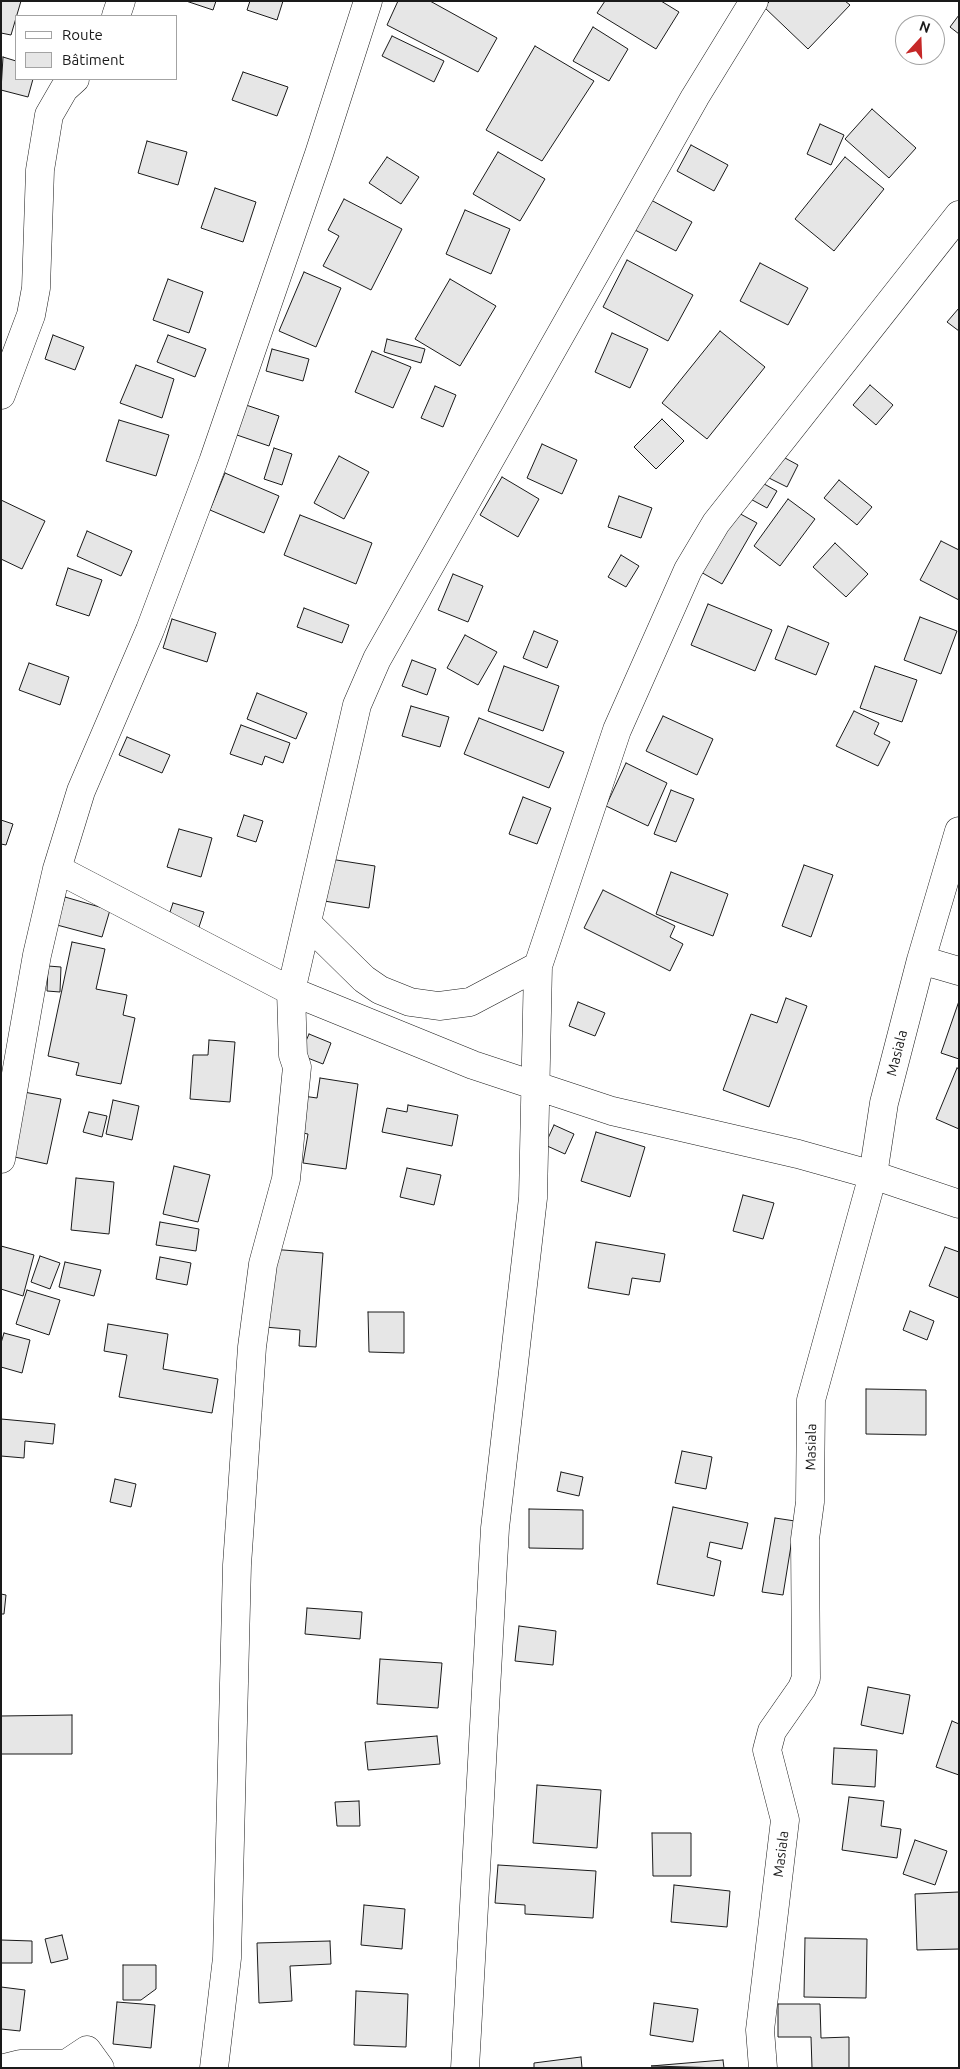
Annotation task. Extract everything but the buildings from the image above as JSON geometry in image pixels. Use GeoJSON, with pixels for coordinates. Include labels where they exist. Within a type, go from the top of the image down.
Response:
{"type":"FeatureCollection","features":[{"type":"Feature","properties":{"kind":"street"},"geometry":{"type":"LineString","coordinates":[[116,15],[121,1]]}},
{"type":"Feature","properties":{"kind":"street"},"geometry":{"type":"LineString","coordinates":[[1,1158],[38,955],[57,869],[81,791],[150,630],[213,462],[319,154],[368,1]]}},
{"type":"Feature","properties":{"kind":"street"},"geometry":{"type":"LineString","coordinates":[[214,2068],[227,1958],[237,1565],[252,1347],[263,1264],[286,1179],[297,1067],[293,1054],[291,991],[357,705],[377,659],[695,98],[754,1]]}},
{"type":"Feature","properties":{"kind":"street"},"geometry":{"type":"LineString","coordinates":[[1,396],[31,315],[36,288],[40,170],[49,115],[64,90],[74,80]]}},
{"type":"Feature","properties":{"kind":"street"},"geometry":{"type":"LineString","coordinates":[[464,2068],[495,1528],[533,1198],[537,1088],[538,966],[546,934],[618,730],[688,570],[716,523],[959,214]]}},
{"type":"Feature","properties":{"kind":"street","name":"Masiala"},"geometry":{"type":"LineString","coordinates":[[763,2068],[760,2030],[785,1820],[766,1750],[772,1731],[802,1688],[806,1678],[806,1538],[810,1502],[811,1400],[873,1175],[884,1104],[921,960],[959,831]]}},
{"type":"Feature","properties":{"kind":"street"},"geometry":{"type":"LineString","coordinates":[[57,869],[291,991],[464,1062],[537,1088],[612,1111],[755,1143],[873,1175],[959,1204]]}},
{"type":"Feature","properties":{"kind":"street"},"geometry":{"type":"LineString","coordinates":[[307,923],[364,980],[380,990],[410,1002],[439,1006],[470,1002],[538,966]]}},
{"type":"Feature","properties":{"kind":"street"},"geometry":{"type":"LineString","coordinates":[[921,960],[959,971]]}},
{"type":"Feature","properties":{"kind":"street"},"geometry":{"type":"LineString","coordinates":[[4,2068],[20,2064],[66,2064],[88,2050],[100,2068]]}}]}
